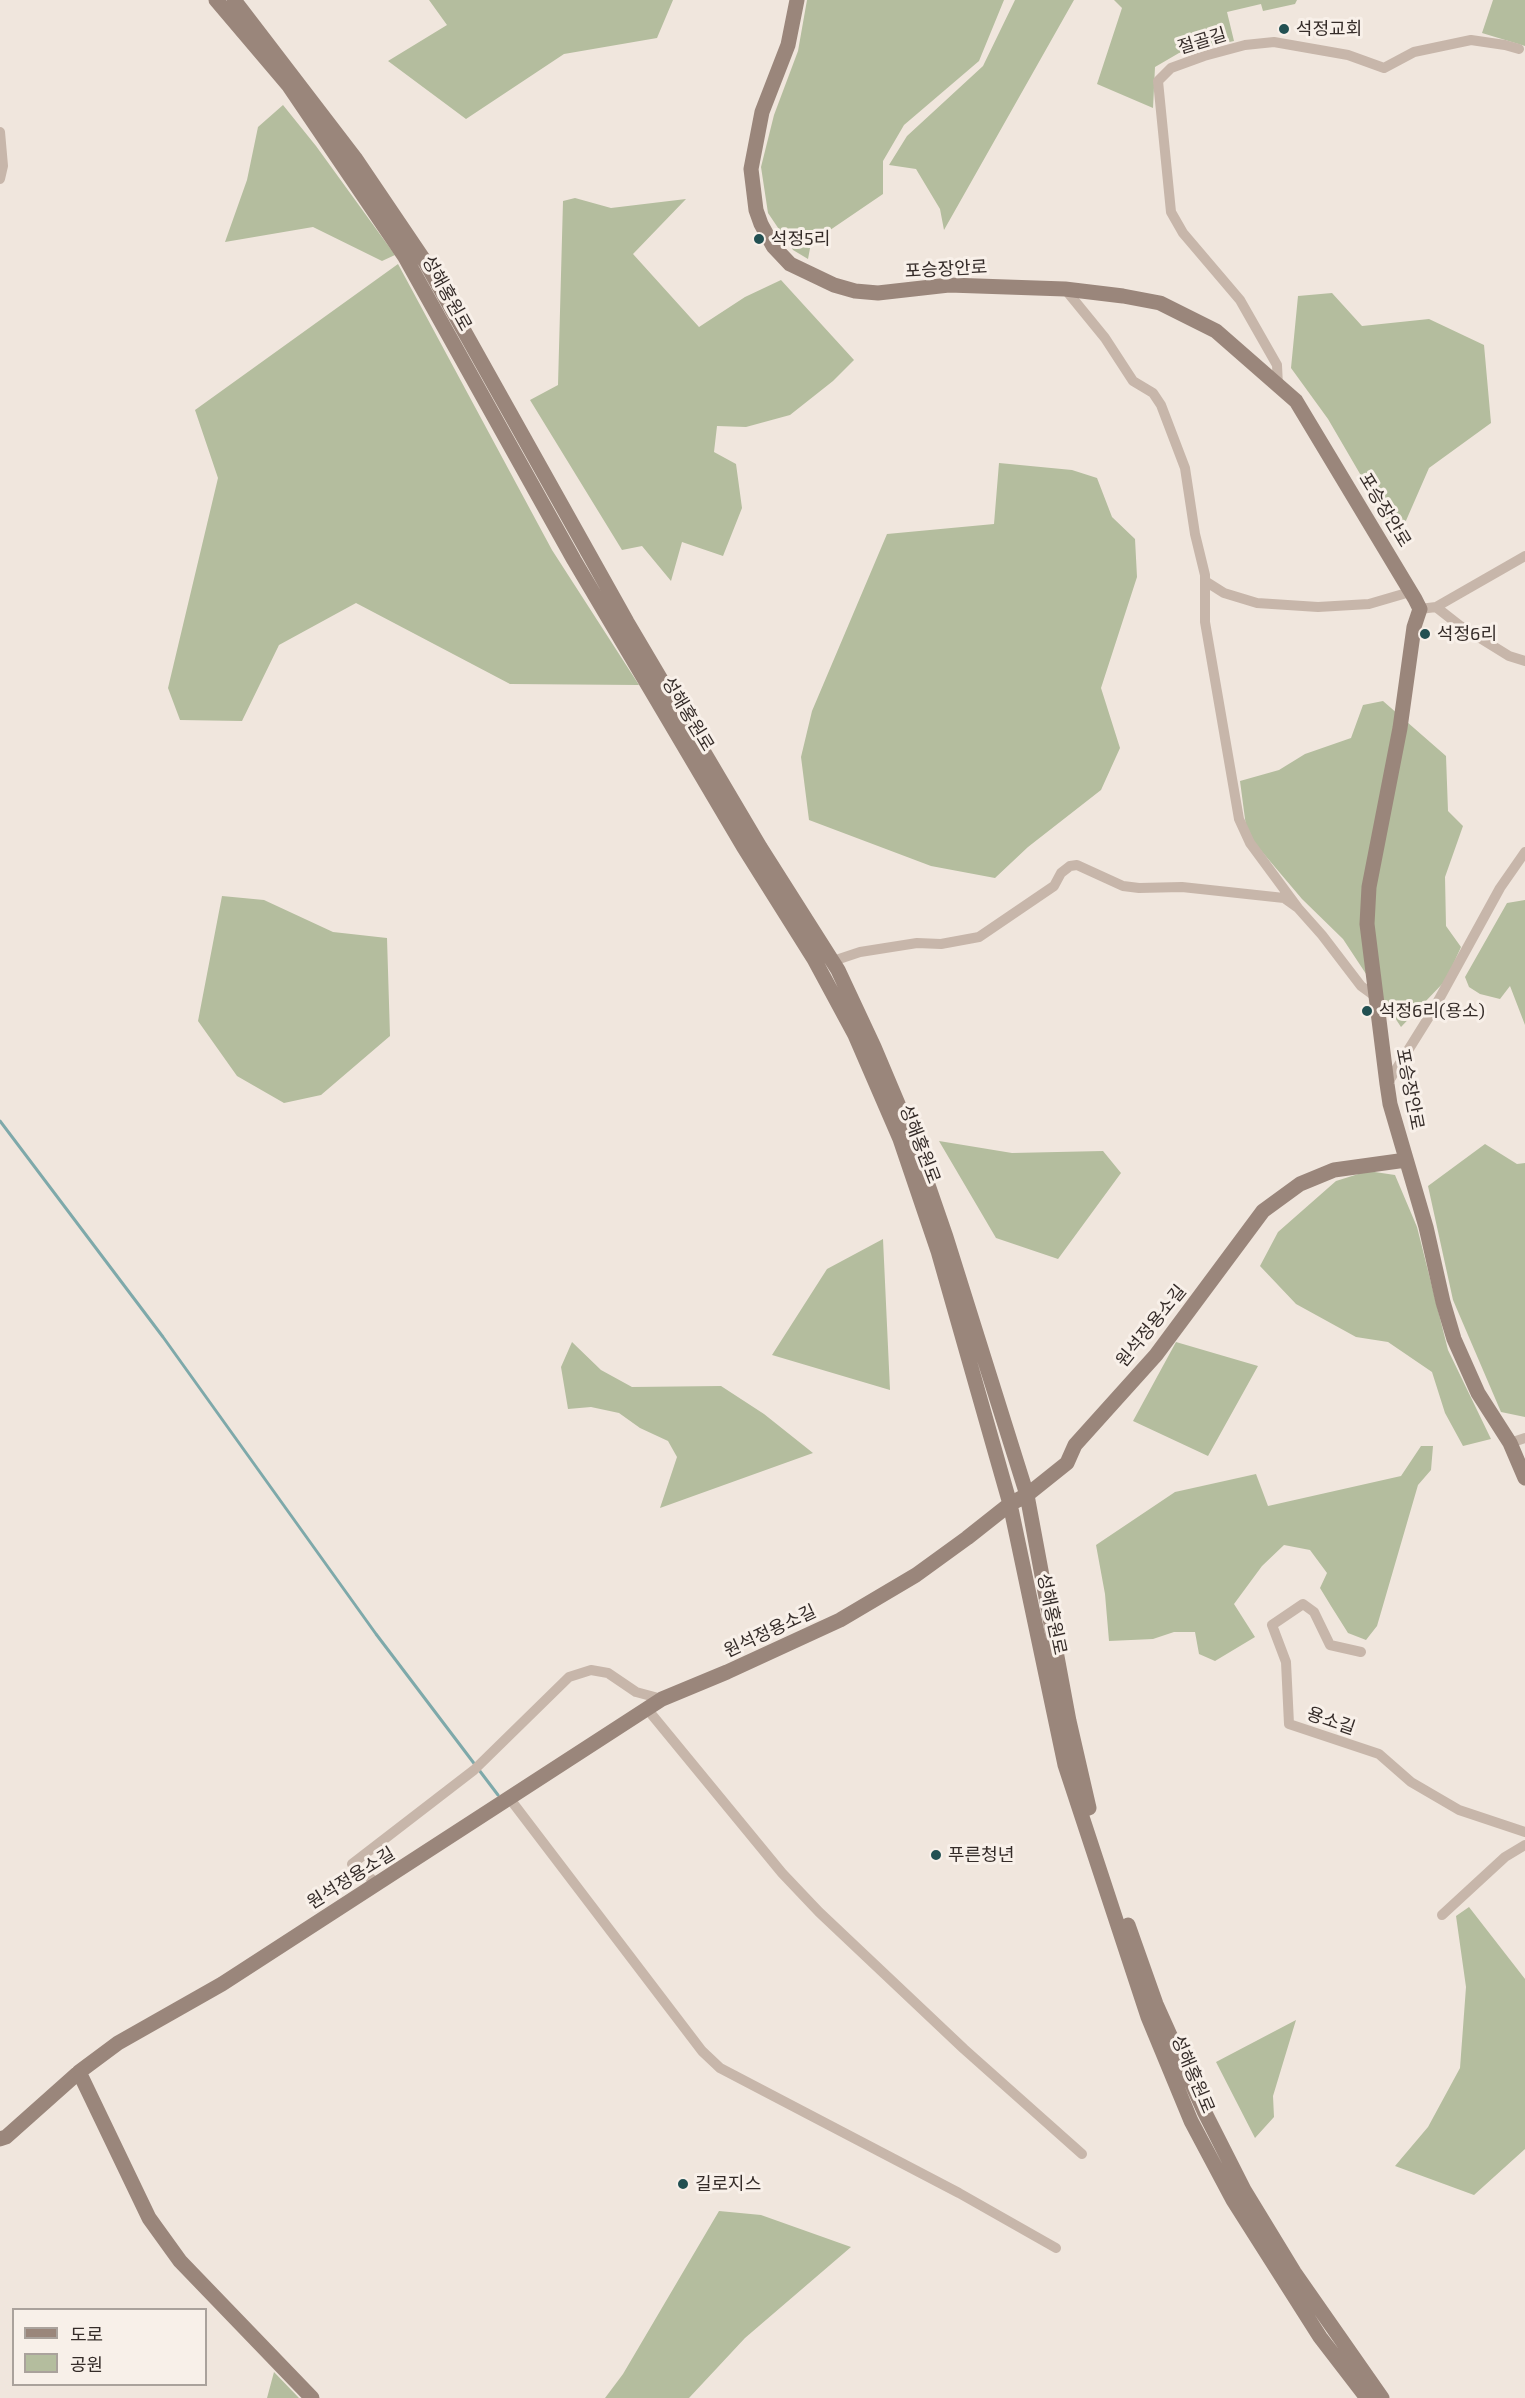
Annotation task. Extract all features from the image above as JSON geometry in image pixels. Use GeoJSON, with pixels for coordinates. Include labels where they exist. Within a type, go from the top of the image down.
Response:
{"type":"FeatureCollection","features":[{"type":"Feature","properties":{"kind":"main road","name":"성해홍원로"},"geometry":{"type":"LineString","coordinates":[[216,0],[289,86],[405,257],[574,560],[743,846],[814,959],[855,1035],[900,1139],[938,1251],[1010,1504],[1065,1765],[1148,2017],[1191,2121],[1233,2200],[1320,2337],[1367,2398]]}},
{"type":"Feature","properties":{"kind":"main road","name":"성해홍원로"},"geometry":{"type":"LineString","coordinates":[[234,0],[355,158],[426,263],[627,622],[760,847],[838,970],[909,1130],[946,1237],[1027,1495],[1068,1721],[1085,1794],[1117,1895],[1156,2004],[1204,2111],[1244,2190],[1294,2272],[1382,2398]]}},
{"type":"Feature","properties":{"kind":"main road","name":"포승장안로"},"geometry":{"type":"LineString","coordinates":[[797,0],[788,45],[762,112],[751,169],[756,210],[773,246],[790,264],[834,285],[855,291],[878,293],[949,285],[1065,289],[1123,296],[1160,303],[1216,331],[1296,401],[1410,592],[1428,608],[1414,627],[1400,728],[1369,887],[1367,924],[1390,1104],[1426,1227],[1443,1302],[1454,1339],[1478,1393],[1510,1443],[1525,1478]]}},
{"type":"Feature","properties":{"kind":"main road","name":"원석정용소길"},"geometry":{"type":"LineString","coordinates":[[0,2139],[6,2137],[79,2072],[118,2043],[222,1984],[662,1699],[728,1672],[840,1620],[916,1575],[1010,1504],[1027,1495],[1067,1463],[1075,1445],[1156,1355],[1263,1211],[1300,1184],[1334,1170],[1406,1160]]}},
{"type":"Feature","properties":{"kind":"main road"},"geometry":{"type":"LineString","coordinates":[[79,2072],[149,2218],[180,2261],[312,2398]]}},
{"type":"Feature","properties":{"kind":"street","name":"절골길"},"geometry":{"type":"LineString","coordinates":[[1278,386],[1278,365],[1240,300],[1183,232],[1171,212],[1158,81],[1171,68],[1204,56],[1245,45],[1274,42],[1348,55],[1384,68],[1414,52],[1471,40],[1505,45],[1519,50]]}},
{"type":"Feature","properties":{"kind":"street"},"geometry":{"type":"LineString","coordinates":[[0,132],[3,166],[0,179]]}},
{"type":"Feature","properties":{"kind":"street"},"geometry":{"type":"LineString","coordinates":[[1065,289],[1105,338],[1133,381],[1153,393],[1161,405],[1185,468],[1205,581],[1205,622],[1239,819],[1250,843],[1298,908],[1322,934],[1361,986],[1376,997]]}},
{"type":"Feature","properties":{"kind":"street"},"geometry":{"type":"LineString","coordinates":[[1428,608],[1525,556]]}},
{"type":"Feature","properties":{"kind":"street"},"geometry":{"type":"LineString","coordinates":[[1205,581],[1224,594],[1257,603],[1318,607],[1369,604],[1410,592]]}},
{"type":"Feature","properties":{"kind":"street"},"geometry":{"type":"LineString","coordinates":[[1428,608],[1509,656],[1525,661]]}},
{"type":"Feature","properties":{"kind":"street"},"geometry":{"type":"LineString","coordinates":[[1387,1084],[1432,1012],[1500,888],[1525,852]]}},
{"type":"Feature","properties":{"kind":"street"},"geometry":{"type":"LineString","coordinates":[[839,959],[860,952],[917,943],[941,944],[979,937],[1053,886],[1061,873],[1077,865],[1123,886],[1182,887],[1284,898],[1298,908]]}},
{"type":"Feature","properties":{"kind":"street"},"geometry":{"type":"LineString","coordinates":[[1510,1443],[1525,1438]]}},
{"type":"Feature","properties":{"kind":"street","name":"용소길"},"geometry":{"type":"LineString","coordinates":[[1361,1652],[1330,1645],[1314,1612],[1303,1604],[1272,1625],[1286,1662],[1289,1724],[1379,1754],[1411,1782],[1459,1810],[1525,1832]]}},
{"type":"Feature","properties":{"kind":"street"},"geometry":{"type":"LineString","coordinates":[[378,1884],[352,1864],[474,1770],[569,1677],[591,1670],[608,1673],[636,1692],[662,1699]]}},
{"type":"Feature","properties":{"kind":"street"},"geometry":{"type":"LineString","coordinates":[[648,1710],[782,1873],[819,1912],[964,2049],[1082,2154]]}},
{"type":"Feature","properties":{"kind":"street"},"geometry":{"type":"LineString","coordinates":[[510,1799],[702,2051],[720,2068],[959,2193],[1056,2248]]}},
{"type":"Feature","properties":{"kind":"street"},"geometry":{"type":"LineString","coordinates":[[1442,1915],[1505,1857],[1525,1845]]}},
{"type":"Feature","properties":{"kind":"green space"},"geometry":{"type":"Polygon","coordinates":[[[429,0],[673,0],[657,38],[564,54],[466,119],[388,61],[447,25],[429,0]]]}},
{"type":"Feature","properties":{"kind":"green space"},"geometry":{"type":"Polygon","coordinates":[[[807,0],[1004,0],[979,61],[904,125],[883,161],[883,194],[811,243],[808,259],[793,250],[768,213],[761,167],[774,115],[798,51],[807,0]]]}},
{"type":"Feature","properties":{"kind":"green space"},"geometry":{"type":"Polygon","coordinates":[[[1015,0],[1074,0],[944,230],[940,209],[916,169],[889,165],[907,136],[983,66],[1015,0]]]}},
{"type":"Feature","properties":{"kind":"green space"},"geometry":{"type":"Polygon","coordinates":[[[1114,0],[1297,0],[1295,4],[1263,11],[1261,4],[1227,12],[1234,41],[1179,53],[1155,67],[1153,108],[1097,84],[1122,8],[1114,0]]]}},
{"type":"Feature","properties":{"kind":"green space"},"geometry":{"type":"Polygon","coordinates":[[[1493,0],[1525,0],[1525,46],[1482,33],[1493,0]]]}},
{"type":"Feature","properties":{"kind":"green space"},"geometry":{"type":"Polygon","coordinates":[[[283,105],[316,146],[395,255],[382,261],[313,227],[225,242],[247,180],[258,127],[283,105]]]}},
{"type":"Feature","properties":{"kind":"green space"},"geometry":{"type":"Polygon","coordinates":[[[575,198],[611,208],[686,199],[633,254],[699,327],[745,297],[781,280],[854,360],[833,381],[790,415],[746,427],[717,426],[714,452],[736,464],[742,508],[723,556],[682,542],[671,581],[642,546],[622,550],[530,400],[558,385],[563,201],[575,198]]]}},
{"type":"Feature","properties":{"kind":"green space"},"geometry":{"type":"Polygon","coordinates":[[[398,264],[552,550],[639,685],[510,684],[356,603],[279,645],[242,721],[180,720],[168,688],[218,478],[195,410],[398,264]]]}},
{"type":"Feature","properties":{"kind":"green space"},"geometry":{"type":"Polygon","coordinates":[[[1332,293],[1362,326],[1429,319],[1484,345],[1491,423],[1429,468],[1398,539],[1328,419],[1291,368],[1298,296],[1332,293]]]}},
{"type":"Feature","properties":{"kind":"green space"},"geometry":{"type":"Polygon","coordinates":[[[999,463],[1072,470],[1097,478],[1112,517],[1135,539],[1137,577],[1101,688],[1120,748],[1101,790],[1028,847],[995,878],[931,866],[809,820],[801,757],[812,711],[887,534],[994,524],[999,463]]]}},
{"type":"Feature","properties":{"kind":"green space"},"geometry":{"type":"Polygon","coordinates":[[[1383,701],[1446,756],[1448,811],[1463,826],[1445,877],[1446,926],[1461,947],[1446,980],[1401,1027],[1343,939],[1302,899],[1247,834],[1240,781],[1279,770],[1305,754],[1351,738],[1363,705],[1383,701]]]}},
{"type":"Feature","properties":{"kind":"green space"},"geometry":{"type":"Polygon","coordinates":[[[222,896],[264,900],[333,932],[387,938],[390,1036],[321,1095],[284,1103],[237,1076],[198,1021],[222,896]]]}},
{"type":"Feature","properties":{"kind":"green space"},"geometry":{"type":"Polygon","coordinates":[[[1525,900],[1525,1025],[1510,986],[1500,999],[1480,994],[1469,987],[1465,977],[1507,903],[1525,900]]]}},
{"type":"Feature","properties":{"kind":"green space"},"geometry":{"type":"Polygon","coordinates":[[[939,1141],[1012,1153],[1103,1151],[1121,1173],[1058,1259],[996,1238],[939,1141]]]}},
{"type":"Feature","properties":{"kind":"green space"},"geometry":{"type":"Polygon","coordinates":[[[1485,1144],[1517,1164],[1525,1163],[1525,1417],[1501,1412],[1453,1300],[1428,1186],[1485,1144]]]}},
{"type":"Feature","properties":{"kind":"green space"},"geometry":{"type":"Polygon","coordinates":[[[1368,1171],[1395,1175],[1417,1227],[1448,1350],[1491,1439],[1463,1446],[1445,1413],[1432,1372],[1388,1342],[1356,1337],[1296,1304],[1260,1266],[1278,1232],[1336,1181],[1368,1171]]]}},
{"type":"Feature","properties":{"kind":"green space"},"geometry":{"type":"Polygon","coordinates":[[[883,1239],[890,1390],[772,1355],[827,1269],[883,1239]]]}},
{"type":"Feature","properties":{"kind":"green space"},"geometry":{"type":"Polygon","coordinates":[[[572,1342],[601,1370],[632,1387],[721,1386],[764,1414],[813,1453],[660,1508],[677,1457],[668,1441],[640,1428],[619,1413],[591,1407],[568,1409],[561,1367],[572,1342]]]}},
{"type":"Feature","properties":{"kind":"green space"},"geometry":{"type":"Polygon","coordinates":[[[1176,1342],[1258,1366],[1208,1456],[1133,1421],[1176,1342]]]}},
{"type":"Feature","properties":{"kind":"green space"},"geometry":{"type":"Polygon","coordinates":[[[1421,1446],[1433,1446],[1431,1470],[1418,1485],[1377,1626],[1366,1640],[1348,1633],[1331,1606],[1320,1588],[1327,1573],[1310,1550],[1284,1545],[1262,1566],[1234,1604],[1255,1637],[1215,1661],[1199,1654],[1195,1632],[1174,1632],[1153,1639],[1109,1641],[1105,1594],[1096,1545],[1175,1492],[1256,1474],[1268,1506],[1401,1476],[1421,1446]]]}},
{"type":"Feature","properties":{"kind":"green space"},"geometry":{"type":"Polygon","coordinates":[[[1469,1907],[1525,1979],[1525,2149],[1474,2195],[1395,2166],[1428,2127],[1460,2068],[1466,1987],[1456,1916],[1469,1907]]]}},
{"type":"Feature","properties":{"kind":"green space"},"geometry":{"type":"Polygon","coordinates":[[[1296,2020],[1273,2096],[1274,2117],[1255,2138],[1216,2062],[1296,2020]]]}},
{"type":"Feature","properties":{"kind":"green space"},"geometry":{"type":"Polygon","coordinates":[[[719,2211],[761,2215],[851,2247],[745,2338],[689,2398],[605,2398],[623,2374],[719,2211]]]}},
{"type":"Feature","properties":{"kind":"green space"},"geometry":{"type":"Polygon","coordinates":[[[274,2372],[299,2398],[267,2398],[274,2372]]]}},
{"type":"Feature","properties":{"kind":"waterway"},"geometry":{"type":"LineString","coordinates":[[0,1121],[163,1337],[376,1634],[498,1795]]}},
{"type":"Feature","properties":{"kind":"place","name":"석정교회"},"geometry":{"type":"Point","coordinates":[1284,29]}},
{"type":"Feature","properties":{"kind":"place","name":"석정5리"},"geometry":{"type":"Point","coordinates":[759,239]}},
{"type":"Feature","properties":{"kind":"place","name":"석정6리"},"geometry":{"type":"Point","coordinates":[1425,634]}},
{"type":"Feature","properties":{"kind":"place","name":"석정6리(용소)"},"geometry":{"type":"Point","coordinates":[1367,1011]}},
{"type":"Feature","properties":{"kind":"place","name":"푸른청년"},"geometry":{"type":"Point","coordinates":[936,1855]}},
{"type":"Feature","properties":{"kind":"place","name":"길로지스"},"geometry":{"type":"Point","coordinates":[683,2184]}}]}
